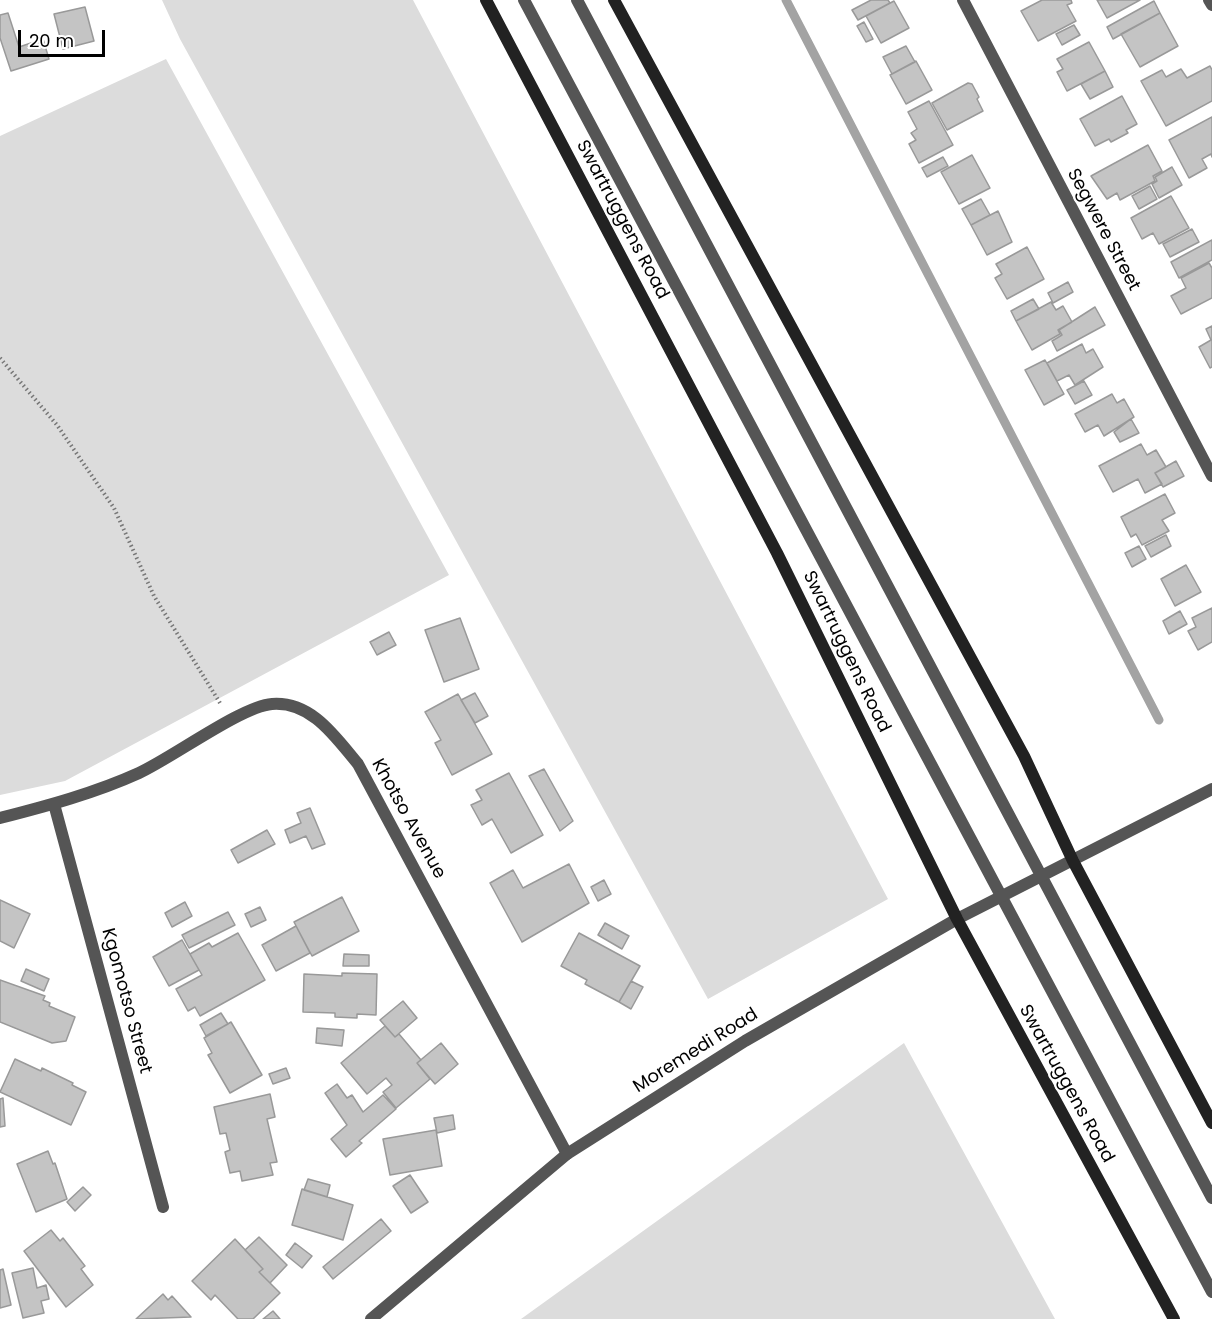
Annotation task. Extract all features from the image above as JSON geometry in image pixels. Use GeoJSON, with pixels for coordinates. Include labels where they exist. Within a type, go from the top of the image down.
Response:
{"type":"FeatureCollection","features":[{"type":"Feature","properties":{"kind":"main road","name":"Swartruggens Road"},"geometry":{"type":"LineString","coordinates":[[486,0],[777,553],[957,919],[1174,1319]]}},
{"type":"Feature","properties":{"kind":"main road"},"geometry":{"type":"LineString","coordinates":[[614,0],[1024,756],[1073,861],[1212,1123]]}},
{"type":"Feature","properties":{"kind":"street"},"geometry":{"type":"LineString","coordinates":[[524,0],[1212,1293]]}},
{"type":"Feature","properties":{"kind":"street"},"geometry":{"type":"LineString","coordinates":[[576,0],[1212,1198]]}},
{"type":"Feature","properties":{"kind":"street","name":"Segwere Street"},"geometry":{"type":"LineString","coordinates":[[963,0],[1212,476]]}},
{"type":"Feature","properties":{"kind":"street"},"geometry":{"type":"LineString","coordinates":[[1209,0],[1212,5]]}},
{"type":"Feature","properties":{"kind":"street","name":"Khotso Avenue"},"geometry":{"type":"LineString","coordinates":[[0,818],[54,804],[139,773],[231,721],[272,704],[298,707],[315,716],[358,764],[567,1154]]}},
{"type":"Feature","properties":{"kind":"street","name":"Moremedi Road"},"geometry":{"type":"LineString","coordinates":[[371,1319],[567,1154],[745,1041],[957,919],[1212,789]]}},
{"type":"Feature","properties":{"kind":"street","name":"Kgomotso Street"},"geometry":{"type":"LineString","coordinates":[[54,804],[164,1208]]}},
{"type":"Feature","properties":{"kind":"path"},"geometry":{"type":"LineString","coordinates":[[0,358],[57,425],[114,508],[154,596],[231,721]]}},
{"type":"Feature","properties":{"kind":"shaded area"},"geometry":{"type":"Polygon","coordinates":[[[162,0],[413,0],[888,899],[708,999],[180,39],[162,0]]]}},
{"type":"Feature","properties":{"kind":"shaded area"},"geometry":{"type":"Polygon","coordinates":[[[166,59],[449,575],[65,781],[0,795],[0,136],[166,59]]]}},
{"type":"Feature","properties":{"kind":"shaded area"},"geometry":{"type":"Polygon","coordinates":[[[904,1043],[1055,1319],[521,1319],[904,1043]]]}},
{"type":"Feature","properties":{"kind":"building"},"geometry":{"type":"Polygon","coordinates":[[[871,0],[888,0],[890,3],[858,20],[852,10],[871,0]]]}},
{"type":"Feature","properties":{"kind":"building"},"geometry":{"type":"Polygon","coordinates":[[[1042,0],[1071,0],[1072,3],[1067,5],[1076,21],[1038,41],[1021,11],[1042,0]]]}},
{"type":"Feature","properties":{"kind":"building"},"geometry":{"type":"Polygon","coordinates":[[[1097,0],[1140,0],[1107,18],[1097,0]]]}},
{"type":"Feature","properties":{"kind":"building"},"geometry":{"type":"Polygon","coordinates":[[[894,1],[909,28],[881,43],[866,16],[894,1]]]}},
{"type":"Feature","properties":{"kind":"building"},"geometry":{"type":"Polygon","coordinates":[[[1154,1],[1160,13],[1113,39],[1107,27],[1154,1]]]}},
{"type":"Feature","properties":{"kind":"building"},"geometry":{"type":"Polygon","coordinates":[[[85,7],[94,41],[63,49],[54,14],[85,7]]]}},
{"type":"Feature","properties":{"kind":"building"},"geometry":{"type":"Polygon","coordinates":[[[8,13],[19,47],[43,39],[49,59],[11,71],[0,38],[0,15],[8,13]]]}},
{"type":"Feature","properties":{"kind":"building"},"geometry":{"type":"Polygon","coordinates":[[[1160,13],[1178,46],[1140,67],[1121,34],[1160,13]]]}},
{"type":"Feature","properties":{"kind":"building"},"geometry":{"type":"Polygon","coordinates":[[[864,22],[873,39],[866,42],[857,26],[864,22]]]}},
{"type":"Feature","properties":{"kind":"building"},"geometry":{"type":"Polygon","coordinates":[[[1074,25],[1080,35],[1062,45],[1056,34],[1074,25]]]}},
{"type":"Feature","properties":{"kind":"building"},"geometry":{"type":"Polygon","coordinates":[[[1089,42],[1105,71],[1067,91],[1057,72],[1063,69],[1057,59],[1089,42]]]}},
{"type":"Feature","properties":{"kind":"building"},"geometry":{"type":"Polygon","coordinates":[[[906,46],[915,62],[892,74],[883,57],[906,46]]]}},
{"type":"Feature","properties":{"kind":"building"},"geometry":{"type":"Polygon","coordinates":[[[916,61],[932,90],[906,104],[890,75],[916,61]]]}},
{"type":"Feature","properties":{"kind":"building"},"geometry":{"type":"Polygon","coordinates":[[[1210,66],[1212,101],[1166,126],[1141,81],[1162,70],[1166,77],[1181,69],[1187,78],[1210,66]]]}},
{"type":"Feature","properties":{"kind":"building"},"geometry":{"type":"Polygon","coordinates":[[[1105,71],[1113,87],[1090,99],[1081,84],[1105,71]]]}},
{"type":"Feature","properties":{"kind":"building"},"geometry":{"type":"Polygon","coordinates":[[[968,83],[972,84],[979,97],[977,99],[983,111],[947,130],[932,103],[968,83]]]}},
{"type":"Feature","properties":{"kind":"building"},"geometry":{"type":"Polygon","coordinates":[[[1122,96],[1137,124],[1126,130],[1128,133],[1111,142],[1109,139],[1095,146],[1080,119],[1122,96]]]}},
{"type":"Feature","properties":{"kind":"building"},"geometry":{"type":"Polygon","coordinates":[[[929,101],[953,145],[919,163],[909,144],[916,140],[911,133],[917,129],[908,112],[929,101]]]}},
{"type":"Feature","properties":{"kind":"building"},"geometry":{"type":"Polygon","coordinates":[[[1212,117],[1212,157],[1211,154],[1202,159],[1207,168],[1189,178],[1169,140],[1212,117]]]}},
{"type":"Feature","properties":{"kind":"building"},"geometry":{"type":"Polygon","coordinates":[[[1148,145],[1162,171],[1153,176],[1155,181],[1120,200],[1117,193],[1107,199],[1091,176],[1148,145]]]}},
{"type":"Feature","properties":{"kind":"building"},"geometry":{"type":"Polygon","coordinates":[[[972,155],[990,188],[959,204],[941,172],[972,155]]]}},
{"type":"Feature","properties":{"kind":"building"},"geometry":{"type":"Polygon","coordinates":[[[943,157],[948,166],[927,177],[922,168],[943,157]]]}},
{"type":"Feature","properties":{"kind":"building"},"geometry":{"type":"Polygon","coordinates":[[[1172,167],[1182,185],[1159,198],[1152,184],[1157,181],[1155,177],[1172,167]]]}},
{"type":"Feature","properties":{"kind":"building"},"geometry":{"type":"Polygon","coordinates":[[[1150,186],[1157,199],[1139,209],[1132,196],[1150,186]]]}},
{"type":"Feature","properties":{"kind":"building"},"geometry":{"type":"Polygon","coordinates":[[[1171,196],[1189,228],[1159,244],[1153,233],[1142,239],[1131,218],[1171,196]]]}},
{"type":"Feature","properties":{"kind":"building"},"geometry":{"type":"Polygon","coordinates":[[[981,199],[990,215],[971,225],[962,209],[981,199]]]}},
{"type":"Feature","properties":{"kind":"building"},"geometry":{"type":"Polygon","coordinates":[[[998,211],[1012,242],[987,255],[971,225],[998,211]]]}},
{"type":"Feature","properties":{"kind":"building"},"geometry":{"type":"Polygon","coordinates":[[[1192,229],[1199,242],[1170,257],[1163,244],[1192,229]]]}},
{"type":"Feature","properties":{"kind":"building"},"geometry":{"type":"Polygon","coordinates":[[[1212,240],[1212,260],[1179,278],[1171,262],[1212,240]]]}},
{"type":"Feature","properties":{"kind":"building"},"geometry":{"type":"Polygon","coordinates":[[[1027,247],[1044,279],[1007,299],[995,278],[1002,274],[996,264],[1027,247]]]}},
{"type":"Feature","properties":{"kind":"building"},"geometry":{"type":"Polygon","coordinates":[[[1209,263],[1212,268],[1212,298],[1181,314],[1171,296],[1186,288],[1181,278],[1209,263]]]}},
{"type":"Feature","properties":{"kind":"building"},"geometry":{"type":"Polygon","coordinates":[[[1068,282],[1073,292],[1053,303],[1048,293],[1068,282]]]}},
{"type":"Feature","properties":{"kind":"building"},"geometry":{"type":"Polygon","coordinates":[[[1033,299],[1039,309],[1016,321],[1011,311],[1033,299]]]}},
{"type":"Feature","properties":{"kind":"building"},"geometry":{"type":"Polygon","coordinates":[[[1051,302],[1056,310],[1063,306],[1072,322],[1058,330],[1060,334],[1032,350],[1016,321],[1051,302]]]}},
{"type":"Feature","properties":{"kind":"building"},"geometry":{"type":"Polygon","coordinates":[[[1095,307],[1105,325],[1057,351],[1052,341],[1062,335],[1059,330],[1095,307]]]}},
{"type":"Feature","properties":{"kind":"building"},"geometry":{"type":"Polygon","coordinates":[[[1212,326],[1212,367],[1210,368],[1199,347],[1211,340],[1206,329],[1212,326]]]}},
{"type":"Feature","properties":{"kind":"building"},"geometry":{"type":"Polygon","coordinates":[[[1082,344],[1086,353],[1093,349],[1103,367],[1075,385],[1069,375],[1057,381],[1047,363],[1082,344]]]}},
{"type":"Feature","properties":{"kind":"building"},"geometry":{"type":"Polygon","coordinates":[[[1045,360],[1064,394],[1044,405],[1025,370],[1045,360]]]}},
{"type":"Feature","properties":{"kind":"building"},"geometry":{"type":"Polygon","coordinates":[[[1084,381],[1092,395],[1075,404],[1067,390],[1084,381]]]}},
{"type":"Feature","properties":{"kind":"building"},"geometry":{"type":"Polygon","coordinates":[[[1112,394],[1117,403],[1124,399],[1134,417],[1104,436],[1098,425],[1085,432],[1075,414],[1112,394]]]}},
{"type":"Feature","properties":{"kind":"building"},"geometry":{"type":"Polygon","coordinates":[[[1131,419],[1139,433],[1120,442],[1114,432],[1131,419]]]}},
{"type":"Feature","properties":{"kind":"building"},"geometry":{"type":"Polygon","coordinates":[[[1141,444],[1147,455],[1156,450],[1166,467],[1155,473],[1162,484],[1145,493],[1138,479],[1113,492],[1099,466],[1141,444]]]}},
{"type":"Feature","properties":{"kind":"building"},"geometry":{"type":"Polygon","coordinates":[[[1176,461],[1184,476],[1163,487],[1155,473],[1176,461]]]}},
{"type":"Feature","properties":{"kind":"building"},"geometry":{"type":"Polygon","coordinates":[[[1165,494],[1175,513],[1162,520],[1169,531],[1142,545],[1136,534],[1131,537],[1121,517],[1165,494]]]}},
{"type":"Feature","properties":{"kind":"building"},"geometry":{"type":"Polygon","coordinates":[[[1166,535],[1171,546],[1151,557],[1145,546],[1166,535]]]}},
{"type":"Feature","properties":{"kind":"building"},"geometry":{"type":"Polygon","coordinates":[[[1139,546],[1146,559],[1132,567],[1125,553],[1139,546]]]}},
{"type":"Feature","properties":{"kind":"building"},"geometry":{"type":"Polygon","coordinates":[[[1186,565],[1201,592],[1175,606],[1161,579],[1186,565]]]}},
{"type":"Feature","properties":{"kind":"building"},"geometry":{"type":"Polygon","coordinates":[[[1212,608],[1212,642],[1198,650],[1188,631],[1196,627],[1192,618],[1212,608]]]}},
{"type":"Feature","properties":{"kind":"building"},"geometry":{"type":"Polygon","coordinates":[[[1180,611],[1187,624],[1169,634],[1163,621],[1180,611]]]}},
{"type":"Feature","properties":{"kind":"building"},"geometry":{"type":"Polygon","coordinates":[[[460,618],[479,669],[444,682],[425,630],[460,618]]]}},
{"type":"Feature","properties":{"kind":"building"},"geometry":{"type":"Polygon","coordinates":[[[389,632],[396,645],[377,655],[370,642],[389,632]]]}},
{"type":"Feature","properties":{"kind":"building"},"geometry":{"type":"Polygon","coordinates":[[[475,693],[488,716],[475,723],[461,700],[475,693]]]}},
{"type":"Feature","properties":{"kind":"building"},"geometry":{"type":"Polygon","coordinates":[[[458,694],[492,754],[452,775],[435,743],[441,740],[425,712],[458,694]]]}},
{"type":"Feature","properties":{"kind":"building"},"geometry":{"type":"Polygon","coordinates":[[[544,769],[573,821],[560,831],[529,776],[544,769]]]}},
{"type":"Feature","properties":{"kind":"building"},"geometry":{"type":"Polygon","coordinates":[[[509,773],[543,835],[511,853],[492,819],[482,825],[471,805],[482,800],[476,790],[509,773]]]}},
{"type":"Feature","properties":{"kind":"building"},"geometry":{"type":"Polygon","coordinates":[[[310,808],[325,844],[312,849],[306,836],[290,843],[285,830],[301,823],[297,813],[310,808]]]}},
{"type":"Feature","properties":{"kind":"building"},"geometry":{"type":"Polygon","coordinates":[[[267,830],[275,844],[238,863],[231,850],[267,830]]]}},
{"type":"Feature","properties":{"kind":"building"},"geometry":{"type":"Polygon","coordinates":[[[569,864],[589,903],[522,942],[490,883],[513,870],[523,888],[569,864]]]}},
{"type":"Feature","properties":{"kind":"building"},"geometry":{"type":"Polygon","coordinates":[[[604,880],[611,894],[598,901],[591,887],[604,880]]]}},
{"type":"Feature","properties":{"kind":"building"},"geometry":{"type":"Polygon","coordinates":[[[342,897],[359,931],[312,956],[294,922],[342,897]]]}},
{"type":"Feature","properties":{"kind":"building"},"geometry":{"type":"Polygon","coordinates":[[[0,900],[30,914],[14,948],[0,941],[0,900]]]}},
{"type":"Feature","properties":{"kind":"building"},"geometry":{"type":"Polygon","coordinates":[[[185,902],[192,916],[172,927],[165,913],[185,902]]]}},
{"type":"Feature","properties":{"kind":"building"},"geometry":{"type":"Polygon","coordinates":[[[260,907],[266,920],[251,927],[245,914],[260,907]]]}},
{"type":"Feature","properties":{"kind":"building"},"geometry":{"type":"Polygon","coordinates":[[[228,912],[235,925],[189,948],[182,935],[228,912]]]}},
{"type":"Feature","properties":{"kind":"building"},"geometry":{"type":"Polygon","coordinates":[[[605,923],[629,936],[622,949],[598,935],[605,923]]]}},
{"type":"Feature","properties":{"kind":"building"},"geometry":{"type":"Polygon","coordinates":[[[296,926],[310,953],[276,971],[262,945],[296,926]]]}},
{"type":"Feature","properties":{"kind":"building"},"geometry":{"type":"Polygon","coordinates":[[[238,933],[265,980],[200,1016],[195,1007],[188,1011],[176,989],[202,975],[190,954],[209,943],[212,947],[238,933]]]}},
{"type":"Feature","properties":{"kind":"building"},"geometry":{"type":"Polygon","coordinates":[[[579,933],[640,966],[619,1002],[585,984],[587,980],[561,966],[579,933]]]}},
{"type":"Feature","properties":{"kind":"building"},"geometry":{"type":"Polygon","coordinates":[[[182,940],[199,970],[169,986],[153,957],[182,940]]]}},
{"type":"Feature","properties":{"kind":"building"},"geometry":{"type":"Polygon","coordinates":[[[344,954],[369,955],[369,966],[343,966],[344,954]]]}},
{"type":"Feature","properties":{"kind":"building"},"geometry":{"type":"Polygon","coordinates":[[[26,969],[49,979],[44,991],[21,981],[26,969]]]}},
{"type":"Feature","properties":{"kind":"building"},"geometry":{"type":"Polygon","coordinates":[[[342,973],[377,974],[376,1015],[357,1014],[357,1018],[335,1017],[335,1013],[303,1012],[304,974],[342,976],[342,973]]]}},
{"type":"Feature","properties":{"kind":"building"},"geometry":{"type":"Polygon","coordinates":[[[0,980],[45,996],[43,1000],[50,1003],[49,1006],[75,1017],[66,1041],[52,1043],[0,1022],[0,980]]]}},
{"type":"Feature","properties":{"kind":"building"},"geometry":{"type":"Polygon","coordinates":[[[631,981],[643,987],[631,1009],[619,1002],[631,981]]]}},
{"type":"Feature","properties":{"kind":"building"},"geometry":{"type":"Polygon","coordinates":[[[403,1001],[417,1018],[395,1037],[380,1020],[403,1001]]]}},
{"type":"Feature","properties":{"kind":"building"},"geometry":{"type":"Polygon","coordinates":[[[221,1013],[228,1024],[206,1036],[200,1025],[221,1013]]]}},
{"type":"Feature","properties":{"kind":"building"},"geometry":{"type":"Polygon","coordinates":[[[231,1022],[262,1075],[230,1093],[208,1055],[212,1053],[204,1038],[231,1022]]]}},
{"type":"Feature","properties":{"kind":"building"},"geometry":{"type":"Polygon","coordinates":[[[385,1026],[395,1037],[399,1034],[421,1060],[417,1063],[430,1079],[396,1108],[383,1092],[392,1085],[386,1078],[367,1094],[341,1063],[385,1026]]]}},
{"type":"Feature","properties":{"kind":"building"},"geometry":{"type":"Polygon","coordinates":[[[317,1028],[344,1030],[342,1046],[316,1043],[317,1028]]]}},
{"type":"Feature","properties":{"kind":"building"},"geometry":{"type":"Polygon","coordinates":[[[441,1043],[458,1064],[435,1084],[417,1063],[441,1043]]]}},
{"type":"Feature","properties":{"kind":"building"},"geometry":{"type":"Polygon","coordinates":[[[15,1059],[41,1071],[42,1068],[86,1092],[71,1125],[0,1092],[15,1059]]]}},
{"type":"Feature","properties":{"kind":"building"},"geometry":{"type":"Polygon","coordinates":[[[286,1068],[290,1078],[273,1084],[269,1074],[286,1068]]]}},
{"type":"Feature","properties":{"kind":"building"},"geometry":{"type":"Polygon","coordinates":[[[337,1084],[347,1098],[352,1095],[363,1112],[383,1095],[396,1109],[359,1141],[362,1143],[346,1157],[331,1139],[347,1125],[325,1093],[337,1084]]]}},
{"type":"Feature","properties":{"kind":"building"},"geometry":{"type":"Polygon","coordinates":[[[270,1094],[275,1117],[267,1119],[277,1162],[270,1163],[273,1175],[242,1181],[240,1171],[230,1173],[225,1152],[230,1150],[226,1133],[220,1134],[214,1107],[270,1094]]]}},
{"type":"Feature","properties":{"kind":"building"},"geometry":{"type":"Polygon","coordinates":[[[3,1098],[5,1126],[0,1127],[0,1099],[3,1098]]]}},
{"type":"Feature","properties":{"kind":"building"},"geometry":{"type":"Polygon","coordinates":[[[453,1115],[455,1129],[437,1133],[434,1118],[453,1115]]]}},
{"type":"Feature","properties":{"kind":"building"},"geometry":{"type":"Polygon","coordinates":[[[436,1130],[442,1166],[390,1175],[383,1139],[436,1130]]]}},
{"type":"Feature","properties":{"kind":"building"},"geometry":{"type":"Polygon","coordinates":[[[48,1151],[53,1164],[55,1163],[67,1199],[36,1212],[17,1164],[48,1151]]]}},
{"type":"Feature","properties":{"kind":"building"},"geometry":{"type":"Polygon","coordinates":[[[410,1175],[428,1202],[411,1213],[393,1186],[410,1175]]]}},
{"type":"Feature","properties":{"kind":"building"},"geometry":{"type":"Polygon","coordinates":[[[308,1179],[330,1185],[327,1197],[304,1190],[308,1179]]]}},
{"type":"Feature","properties":{"kind":"building"},"geometry":{"type":"Polygon","coordinates":[[[83,1187],[91,1195],[75,1211],[67,1202],[83,1187]]]}},
{"type":"Feature","properties":{"kind":"building"},"geometry":{"type":"Polygon","coordinates":[[[302,1189],[353,1205],[343,1240],[292,1225],[302,1189]]]}},
{"type":"Feature","properties":{"kind":"building"},"geometry":{"type":"Polygon","coordinates":[[[381,1219],[391,1231],[333,1279],[323,1267],[381,1219]]]}},
{"type":"Feature","properties":{"kind":"building"},"geometry":{"type":"Polygon","coordinates":[[[51,1230],[60,1241],[63,1238],[85,1266],[81,1269],[93,1285],[66,1307],[24,1251],[51,1230]]]}},
{"type":"Feature","properties":{"kind":"building"},"geometry":{"type":"Polygon","coordinates":[[[259,1237],[287,1265],[270,1283],[259,1272],[263,1269],[245,1250],[259,1237]]]}},
{"type":"Feature","properties":{"kind":"building"},"geometry":{"type":"Polygon","coordinates":[[[235,1239],[263,1269],[259,1272],[280,1293],[253,1319],[238,1319],[215,1295],[211,1300],[192,1281],[235,1239]]]}},
{"type":"Feature","properties":{"kind":"building"},"geometry":{"type":"Polygon","coordinates":[[[295,1243],[312,1256],[302,1268],[286,1255],[295,1243]]]}},
{"type":"Feature","properties":{"kind":"building"},"geometry":{"type":"Polygon","coordinates":[[[33,1268],[37,1288],[46,1285],[49,1299],[41,1301],[44,1313],[23,1318],[12,1273],[33,1268]]]}},
{"type":"Feature","properties":{"kind":"building"},"geometry":{"type":"Polygon","coordinates":[[[3,1269],[11,1305],[0,1308],[0,1270],[3,1269]]]}},
{"type":"Feature","properties":{"kind":"building"},"geometry":{"type":"Polygon","coordinates":[[[163,1294],[168,1300],[172,1296],[191,1317],[136,1319],[163,1294]]]}},
{"type":"Feature","properties":{"kind":"building"},"geometry":{"type":"Polygon","coordinates":[[[273,1311],[280,1319],[263,1319],[273,1311]]]}},
{"type":"Feature","properties":{"kind":"waterway"},"geometry":{"type":"LineString","coordinates":[[786,0],[1159,720]]}}]}
